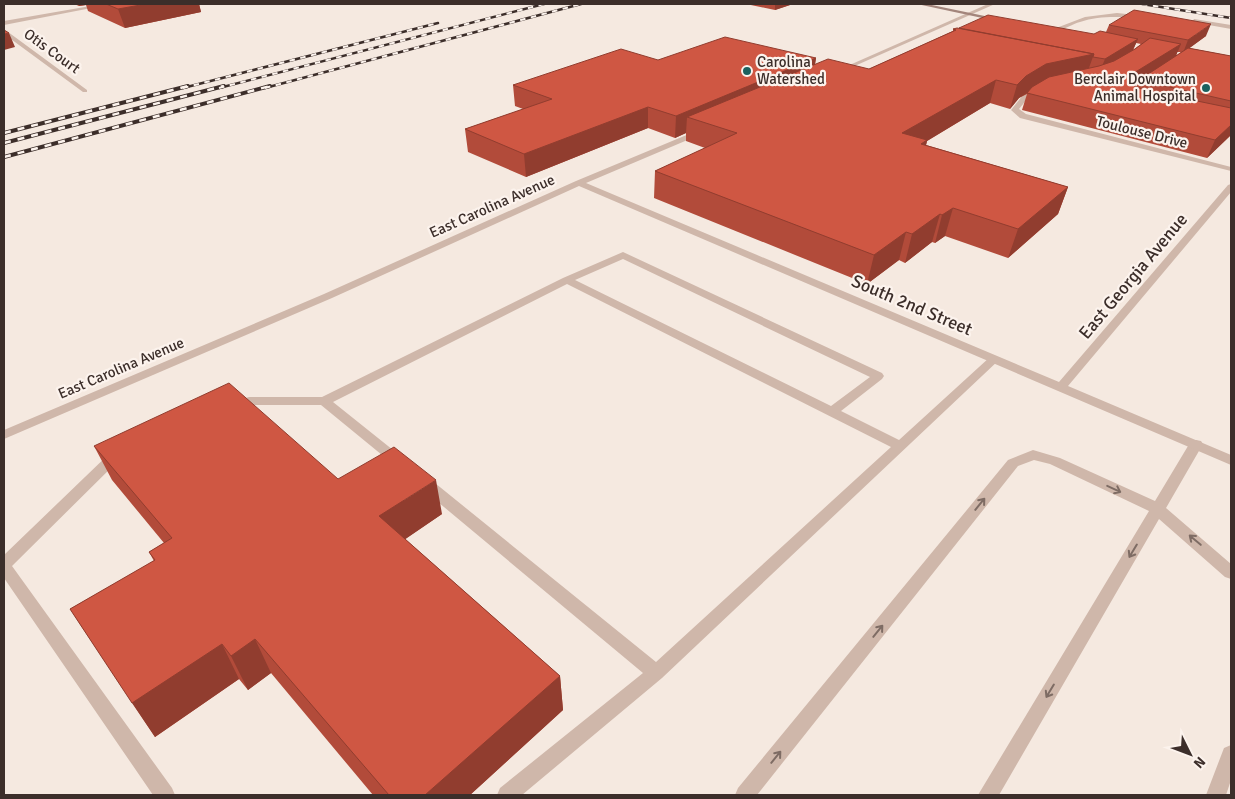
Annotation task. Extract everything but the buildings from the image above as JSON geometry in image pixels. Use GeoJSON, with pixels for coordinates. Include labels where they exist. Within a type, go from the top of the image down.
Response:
{"type":"FeatureCollection","features":[{"type":"Feature","properties":{"kind":"main road"},"geometry":{"type":"LineString","coordinates":[[920,4],[1007,21]]}},
{"type":"Feature","properties":{"kind":"main road"},"geometry":{"type":"LineString","coordinates":[[1044,28],[1070,34]]}},
{"type":"Feature","properties":{"kind":"street"},"geometry":{"type":"LineString","coordinates":[[4,23],[109,4]]}},
{"type":"Feature","properties":{"kind":"street"},"geometry":{"type":"LineString","coordinates":[[829,76],[992,4]]}},
{"type":"Feature","properties":{"kind":"street"},"geometry":{"type":"LineString","coordinates":[[1054,30],[1084,17],[1097,15],[1152,17]]}},
{"type":"Feature","properties":{"kind":"street"},"geometry":{"type":"LineString","coordinates":[[1189,20],[1231,27]]}},
{"type":"Feature","properties":{"kind":"street","name":"Otis Court"},"geometry":{"type":"LineString","coordinates":[[4,31],[85,91]]}},
{"type":"Feature","properties":{"kind":"street","name":"Toulouse Drive"},"geometry":{"type":"LineString","coordinates":[[1045,88],[1027,95],[1019,102],[1016,110],[1023,116],[1231,169]]}},
{"type":"Feature","properties":{"kind":"street","name":"East Carolina Avenue"},"geometry":{"type":"LineString","coordinates":[[4,435],[328,296],[579,183],[714,126]]}},
{"type":"Feature","properties":{"kind":"street","name":"South 2nd Street"},"geometry":{"type":"LineString","coordinates":[[579,183],[1231,460]]}},
{"type":"Feature","properties":{"kind":"street","name":"East Georgia Avenue"},"geometry":{"type":"LineString","coordinates":[[1061,387],[1231,187]]}},
{"type":"Feature","properties":{"kind":"street"},"geometry":{"type":"LineString","coordinates":[[222,411],[249,401],[324,401],[567,280],[624,255],[878,376],[832,412]]}},
{"type":"Feature","properties":{"kind":"street"},"geometry":{"type":"LineString","coordinates":[[567,280],[900,446]]}},
{"type":"Feature","properties":{"kind":"street"},"geometry":{"type":"LineString","coordinates":[[507,795],[656,673],[994,359]]}},
{"type":"Feature","properties":{"kind":"street"},"geometry":{"type":"LineString","coordinates":[[324,401],[656,673]]}},
{"type":"Feature","properties":{"kind":"street"},"geometry":{"type":"LineString","coordinates":[[988,795],[1196,444]]}},
{"type":"Feature","properties":{"kind":"street"},"geometry":{"type":"LineString","coordinates":[[131,445],[122,449],[4,565],[165,795]]}},
{"type":"Feature","properties":{"kind":"street"},"geometry":{"type":"LineString","coordinates":[[745,795],[1013,463],[1033,455],[1054,461],[1158,509],[1231,573]]}},
{"type":"Feature","properties":{"kind":"street"},"geometry":{"type":"LineString","coordinates":[[1216,795],[1231,754]]}},
{"type":"Feature","properties":{"kind":"railway"},"geometry":{"type":"LineString","coordinates":[[219,88],[544,4]]}},
{"type":"Feature","properties":{"kind":"railway"},"geometry":{"type":"LineString","coordinates":[[265,88],[581,4]]}},
{"type":"Feature","properties":{"kind":"railway"},"geometry":{"type":"LineString","coordinates":[[1142,4],[1231,18]]}},
{"type":"Feature","properties":{"kind":"railway"},"geometry":{"type":"LineString","coordinates":[[183,88],[438,23]]}},
{"type":"Feature","properties":{"kind":"railway"},"geometry":{"type":"LineString","coordinates":[[4,133],[188,86]]}},
{"type":"Feature","properties":{"kind":"railway"},"geometry":{"type":"LineString","coordinates":[[4,143],[224,86]]}},
{"type":"Feature","properties":{"kind":"railway"},"geometry":{"type":"LineString","coordinates":[[4,157],[270,86]]}},
{"type":"Feature","properties":{"kind":"place","name":"Carolina Watershed"},"geometry":{"type":"Point","coordinates":[747,71]}},
{"type":"Feature","properties":{"kind":"place","name":"Berclair Downtown Animal Hospital"},"geometry":{"type":"Point","coordinates":[1206,88]}}]}
